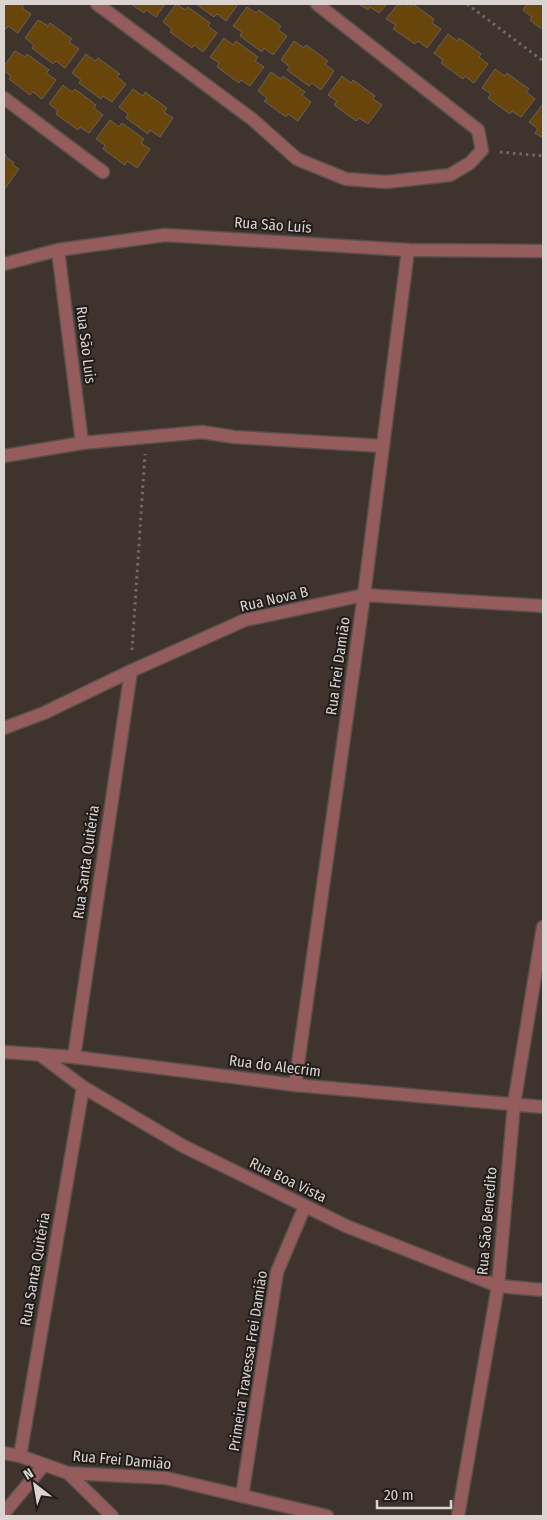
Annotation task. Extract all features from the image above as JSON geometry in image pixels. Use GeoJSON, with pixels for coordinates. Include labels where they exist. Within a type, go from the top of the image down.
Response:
{"type":"FeatureCollection","features":[{"type":"Feature","properties":{"kind":"street"},"geometry":{"type":"LineString","coordinates":[[97,4],[252,120],[297,159],[346,179],[386,182],[450,175],[470,163],[482,150],[478,130],[316,4]]}},
{"type":"Feature","properties":{"kind":"street"},"geometry":{"type":"LineString","coordinates":[[4,98],[103,172]]}},
{"type":"Feature","properties":{"kind":"street","name":"Rua São Luís"},"geometry":{"type":"LineString","coordinates":[[4,264],[58,250],[165,235],[408,250],[543,251]]}},
{"type":"Feature","properties":{"kind":"street","name":"Rua São Luis"},"geometry":{"type":"LineString","coordinates":[[58,250],[82,443]]}},
{"type":"Feature","properties":{"kind":"street","name":"Rua Frei Damião"},"geometry":{"type":"LineString","coordinates":[[296,1085],[364,595],[408,250]]}},
{"type":"Feature","properties":{"kind":"street"},"geometry":{"type":"LineString","coordinates":[[4,456],[82,443],[202,432],[234,437],[383,446]]}},
{"type":"Feature","properties":{"kind":"street","name":"Rua Nova B"},"geometry":{"type":"LineString","coordinates":[[4,728],[44,713],[131,671],[245,620],[364,595],[543,606]]}},
{"type":"Feature","properties":{"kind":"street","name":"Rua Santa Quitéria"},"geometry":{"type":"LineString","coordinates":[[74,1057],[131,671]]}},
{"type":"Feature","properties":{"kind":"street","name":"Rua São Benedito"},"geometry":{"type":"LineString","coordinates":[[458,1516],[498,1286],[514,1104],[543,927]]}},
{"type":"Feature","properties":{"kind":"street","name":"Rua do Alecrim"},"geometry":{"type":"LineString","coordinates":[[4,1052],[74,1057],[296,1085],[543,1107]]}},
{"type":"Feature","properties":{"kind":"street","name":"Rua Boa Vista"},"geometry":{"type":"LineString","coordinates":[[39,1054],[83,1087],[183,1146],[346,1226],[498,1286],[543,1290]]}},
{"type":"Feature","properties":{"kind":"street","name":"Rua Santa Quitéria"},"geometry":{"type":"LineString","coordinates":[[20,1456],[83,1087]]}},
{"type":"Feature","properties":{"kind":"street","name":"Primeira Travessa Frei Damião"},"geometry":{"type":"LineString","coordinates":[[242,1496],[277,1272],[305,1206]]}},
{"type":"Feature","properties":{"kind":"street","name":"Rua Frei Damião"},"geometry":{"type":"LineString","coordinates":[[4,1453],[20,1456],[68,1473],[166,1478],[327,1516]]}},
{"type":"Feature","properties":{"kind":"street"},"geometry":{"type":"LineString","coordinates":[[4,1513],[44,1465]]}},
{"type":"Feature","properties":{"kind":"street"},"geometry":{"type":"LineString","coordinates":[[68,1473],[112,1516]]}},
{"type":"Feature","properties":{"kind":"path"},"geometry":{"type":"LineString","coordinates":[[467,4],[543,61]]}},
{"type":"Feature","properties":{"kind":"path"},"geometry":{"type":"LineString","coordinates":[[482,150],[543,156]]}},
{"type":"Feature","properties":{"kind":"path"},"geometry":{"type":"LineString","coordinates":[[131,671],[146,437]]}},
{"type":"Feature","properties":{"kind":"building"},"geometry":{"type":"Polygon","coordinates":[[[4,4],[24,4],[22,8],[31,14],[18,33],[8,26],[6,29],[4,28],[4,4]]]}},
{"type":"Feature","properties":{"kind":"building"},"geometry":{"type":"Polygon","coordinates":[[[131,4],[165,4],[156,17],[146,10],[144,13],[131,4]]]}},
{"type":"Feature","properties":{"kind":"building"},"geometry":{"type":"Polygon","coordinates":[[[176,4],[186,10],[188,7],[210,23],[208,26],[217,33],[203,52],[194,45],[192,48],[170,32],[172,29],[163,22],[176,4]]]}},
{"type":"Feature","properties":{"kind":"building"},"geometry":{"type":"Polygon","coordinates":[[[196,4],[238,4],[226,21],[217,14],[214,17],[196,4]]]}},
{"type":"Feature","properties":{"kind":"building"},"geometry":{"type":"Polygon","coordinates":[[[359,4],[387,4],[379,13],[370,7],[368,10],[359,4]]]}},
{"type":"Feature","properties":{"kind":"building"},"geometry":{"type":"Polygon","coordinates":[[[398,4],[406,4],[409,7],[413,4],[434,19],[432,23],[441,29],[427,48],[418,41],[415,44],[393,29],[396,25],[386,19],[398,4]]]}},
{"type":"Feature","properties":{"kind":"building"},"geometry":{"type":"Polygon","coordinates":[[[527,4],[543,4],[543,30],[530,20],[532,17],[523,10],[527,4]]]}},
{"type":"Feature","properties":{"kind":"building"},"geometry":{"type":"Polygon","coordinates":[[[247,7],[256,13],[259,10],[281,26],[278,30],[287,36],[273,55],[264,48],[262,52],[240,36],[242,32],[233,26],[247,7]]]}},
{"type":"Feature","properties":{"kind":"building"},"geometry":{"type":"Polygon","coordinates":[[[38,20],[48,26],[50,23],[72,39],[69,42],[79,49],[65,68],[56,61],[53,64],[32,48],[34,45],[25,38],[38,20]]]}},
{"type":"Feature","properties":{"kind":"building"},"geometry":{"type":"Polygon","coordinates":[[[448,34],[457,41],[459,38],[481,54],[479,57],[488,64],[474,83],[465,76],[463,79],[441,63],[443,60],[434,53],[448,34]]]}},
{"type":"Feature","properties":{"kind":"building"},"geometry":{"type":"Polygon","coordinates":[[[224,38],[233,45],[236,41],[258,57],[255,61],[264,67],[250,86],[241,80],[239,83],[217,67],[219,63],[210,57],[224,38]]]}},
{"type":"Feature","properties":{"kind":"building"},"geometry":{"type":"Polygon","coordinates":[[[294,41],[304,48],[306,45],[328,61],[325,64],[334,71],[321,90],[312,83],[309,86],[287,70],[290,67],[281,60],[294,41]]]}},
{"type":"Feature","properties":{"kind":"building"},"geometry":{"type":"Polygon","coordinates":[[[15,51],[25,57],[27,54],[49,70],[46,73],[56,80],[42,99],[33,92],[30,95],[9,79],[11,76],[4,71],[4,66],[15,51]]]}},
{"type":"Feature","properties":{"kind":"building"},"geometry":{"type":"Polygon","coordinates":[[[86,54],[95,61],[98,58],[120,74],[117,77],[126,84],[112,102],[103,96],[101,99],[79,83],[81,80],[72,73],[86,54]]]}},
{"type":"Feature","properties":{"kind":"building"},"geometry":{"type":"Polygon","coordinates":[[[495,69],[505,76],[507,73],[529,89],[526,92],[535,99],[521,117],[512,111],[510,114],[488,98],[491,94],[482,88],[495,69]]]}},
{"type":"Feature","properties":{"kind":"building"},"geometry":{"type":"Polygon","coordinates":[[[271,72],[281,79],[283,76],[305,92],[302,95],[311,102],[298,121],[288,114],[286,117],[264,101],[267,98],[258,91],[271,72]]]}},
{"type":"Feature","properties":{"kind":"building"},"geometry":{"type":"Polygon","coordinates":[[[342,76],[351,83],[353,80],[375,96],[373,99],[382,105],[368,124],[359,118],[356,121],[334,105],[337,101],[328,95],[342,76]]]}},
{"type":"Feature","properties":{"kind":"building"},"geometry":{"type":"Polygon","coordinates":[[[63,85],[72,92],[75,89],[96,105],[94,108],[103,115],[89,133],[80,127],[78,130],[56,114],[58,111],[49,104],[63,85]]]}},
{"type":"Feature","properties":{"kind":"building"},"geometry":{"type":"Polygon","coordinates":[[[133,89],[143,96],[145,92],[167,108],[164,112],[173,118],[160,137],[150,130],[148,134],[126,118],[128,114],[119,107],[133,89]]]}},
{"type":"Feature","properties":{"kind":"building"},"geometry":{"type":"Polygon","coordinates":[[[543,104],[543,138],[535,133],[538,129],[529,122],[543,104]]]}},
{"type":"Feature","properties":{"kind":"building"},"geometry":{"type":"Polygon","coordinates":[[[110,120],[119,127],[122,123],[144,139],[141,143],[150,149],[137,168],[127,161],[125,165],[103,149],[105,145],[96,139],[110,120]]]}},
{"type":"Feature","properties":{"kind":"building"},"geometry":{"type":"Polygon","coordinates":[[[4,153],[14,163],[13,165],[19,169],[4,190],[4,153]]]}}]}
